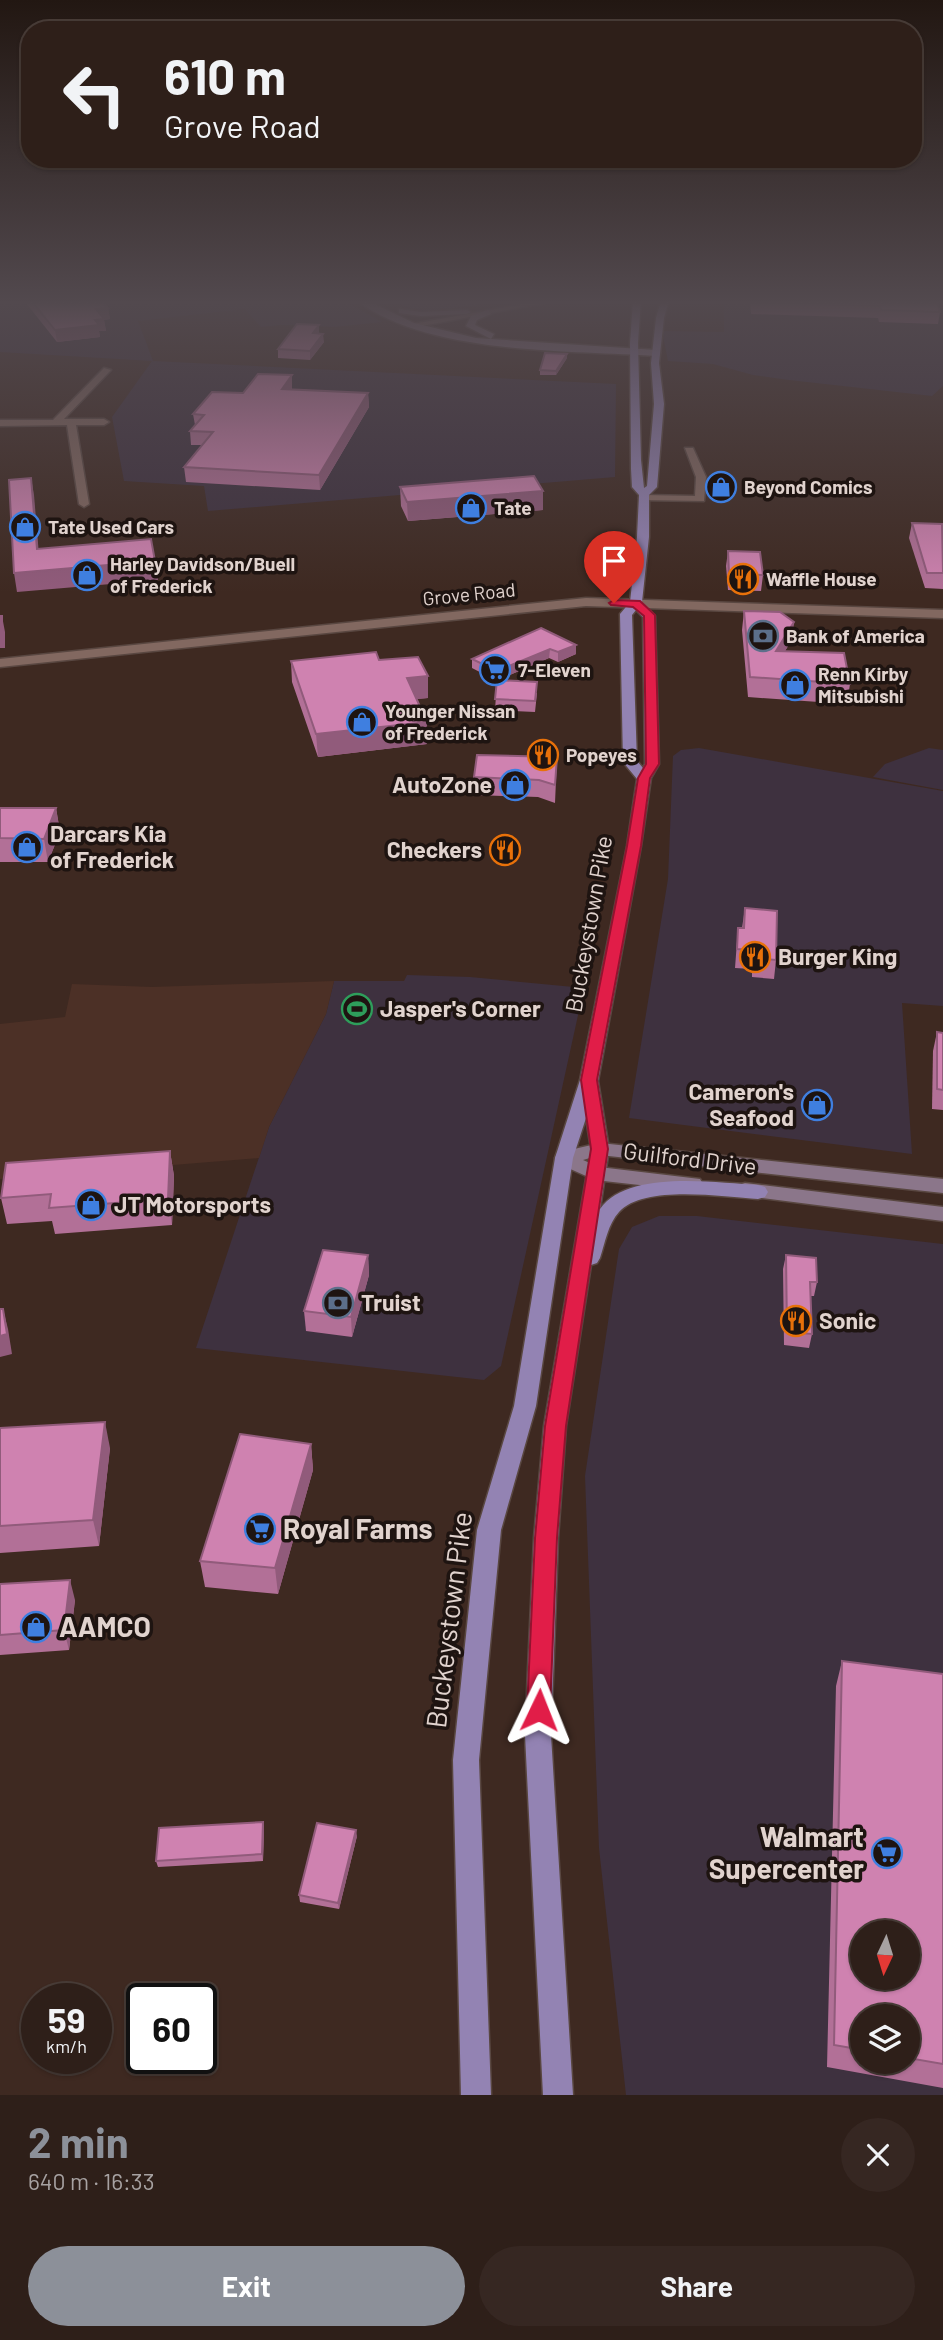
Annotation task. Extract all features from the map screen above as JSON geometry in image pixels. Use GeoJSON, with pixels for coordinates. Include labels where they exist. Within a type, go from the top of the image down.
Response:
{"type":"FeatureCollection","features":[{"type":"Feature","properties":{"kind":"main road"},"geometry":{"type":"LineString","coordinates":[[635,398],[633,448],[637,487],[644,496],[643,537],[636,603],[626,614],[630,762],[644,778]]}},
{"type":"Feature","properties":{"kind":"main road"},"geometry":{"type":"LineString","coordinates":[[644,496],[652,487],[658,398]]}},
{"type":"Feature","properties":{"kind":"main road","name":"Buckeystown Pike"},"geometry":{"type":"LineString","coordinates":[[475,2095],[466,1760],[489,1530],[525,1406],[564,1158],[589,1080],[634,846],[644,778],[652,764],[649,615],[636,603]]}},
{"type":"Feature","properties":{"kind":"main road","name":"Buckeystown Pike"},"geometry":{"type":"LineString","coordinates":[[558,2095],[538,1735],[546,1538],[555,1426],[600,1149],[589,1080]]}},
{"type":"Feature","properties":{"kind":"main road","name":"Guilford Drive"},"geometry":{"type":"LineString","coordinates":[[564,1158],[600,1149],[943,1185]]}},
{"type":"Feature","properties":{"kind":"main road","name":"Guilford Drive"},"geometry":{"type":"LineString","coordinates":[[564,1158],[595,1173],[943,1214]]}},
{"type":"Feature","properties":{"kind":"main road"},"geometry":{"type":"LineString","coordinates":[[577,1294],[605,1218],[615,1205],[632,1195],[676,1189],[758,1192]]}},
{"type":"Feature","properties":{"kind":"street"},"geometry":{"type":"LineString","coordinates":[[56,422],[80,398]]}},
{"type":"Feature","properties":{"kind":"street"},"geometry":{"type":"LineString","coordinates":[[71,422],[84,504]]}},
{"type":"Feature","properties":{"kind":"street"},"geometry":{"type":"LineString","coordinates":[[0,423],[104,422]]}},
{"type":"Feature","properties":{"kind":"street"},"geometry":{"type":"LineString","coordinates":[[644,496],[700,499],[701,477],[689,450]]}},
{"type":"Feature","properties":{"kind":"street","name":"Grove Road"},"geometry":{"type":"LineString","coordinates":[[0,663],[586,602],[943,614]]}},
{"type":"Feature","properties":{"kind":"shaded area"},"geometry":{"type":"Polygon","coordinates":[[[126,398],[616,398],[615,477],[208,511],[204,486],[124,481],[112,417],[126,398]]]}},
{"type":"Feature","properties":{"kind":"shaded area"},"geometry":{"type":"Polygon","coordinates":[[[699,748],[943,791],[943,1006],[902,1003],[912,1154],[629,1118],[668,879],[673,756],[681,750],[699,748]]]}},
{"type":"Feature","properties":{"kind":"shaded area"},"geometry":{"type":"Polygon","coordinates":[[[929,748],[943,750],[943,790],[873,777],[885,764],[929,748]]]}},
{"type":"Feature","properties":{"kind":"shaded area"},"geometry":{"type":"Polygon","coordinates":[[[407,975],[470,977],[584,988],[501,1366],[484,1380],[196,1348],[269,1127],[326,1014],[334,981],[404,981],[407,975]]]}},
{"type":"Feature","properties":{"kind":"shaded area"},"geometry":{"type":"Polygon","coordinates":[[[334,981],[326,1014],[269,1127],[259,1158],[0,1179],[0,1024],[65,1017],[72,984],[152,987],[334,981]]]}},
{"type":"Feature","properties":{"kind":"shaded area"},"geometry":{"type":"Polygon","coordinates":[[[659,1216],[697,1216],[943,1244],[943,2095],[626,2095],[599,1848],[585,1476],[619,1249],[632,1227],[659,1216]]]}},
{"type":"Feature","properties":{"kind":"building"},"geometry":{"type":"Polygon","coordinates":[[[207,398],[365,398],[319,475],[184,467],[213,432],[190,431],[204,415],[193,414],[207,398]]]}},
{"type":"Feature","properties":{"kind":"building"},"geometry":{"type":"Polygon","coordinates":[[[534,476],[543,491],[407,502],[400,487],[534,476]]]}},
{"type":"Feature","properties":{"kind":"building"},"geometry":{"type":"Polygon","coordinates":[[[31,478],[37,549],[151,539],[155,561],[14,573],[9,480],[31,478]]]}},
{"type":"Feature","properties":{"kind":"building"},"geometry":{"type":"Polygon","coordinates":[[[912,523],[942,524],[943,573],[927,573],[912,523]]]}},
{"type":"Feature","properties":{"kind":"building"},"geometry":{"type":"Polygon","coordinates":[[[728,551],[760,552],[763,575],[729,574],[728,551]]]}},
{"type":"Feature","properties":{"kind":"building"},"geometry":{"type":"Polygon","coordinates":[[[744,611],[780,612],[794,622],[776,651],[844,653],[850,684],[750,677],[744,611]]]}},
{"type":"Feature","properties":{"kind":"building"},"geometry":{"type":"Polygon","coordinates":[[[2,616],[2,632],[0,632],[2,616]]]}},
{"type":"Feature","properties":{"kind":"building"},"geometry":{"type":"Polygon","coordinates":[[[541,628],[576,645],[558,652],[550,649],[497,671],[472,659],[541,628]]]}},
{"type":"Feature","properties":{"kind":"building","name":"Younger Nissan of Frederick"},"geometry":{"type":"Polygon","coordinates":[[[376,652],[379,660],[418,657],[428,676],[407,678],[427,722],[316,734],[291,661],[376,652]]]}},
{"type":"Feature","properties":{"kind":"building"},"geometry":{"type":"Polygon","coordinates":[[[497,680],[537,682],[535,701],[495,699],[497,680]]]}},
{"type":"Feature","properties":{"kind":"building"},"geometry":{"type":"Polygon","coordinates":[[[477,755],[557,757],[555,785],[539,780],[474,777],[477,755]]]}},
{"type":"Feature","properties":{"kind":"building"},"geometry":{"type":"Polygon","coordinates":[[[0,808],[56,808],[44,839],[0,838],[0,808]]]}},
{"type":"Feature","properties":{"kind":"building"},"geometry":{"type":"Polygon","coordinates":[[[745,908],[777,911],[776,960],[754,958],[754,950],[737,949],[738,928],[744,928],[745,908]]]}},
{"type":"Feature","properties":{"kind":"building"},"geometry":{"type":"Polygon","coordinates":[[[937,1032],[943,1033],[943,1090],[937,1089],[937,1032]]]}},
{"type":"Feature","properties":{"kind":"building"},"geometry":{"type":"Polygon","coordinates":[[[170,1151],[168,1199],[49,1208],[51,1194],[1,1198],[6,1163],[170,1151]]]}},
{"type":"Feature","properties":{"kind":"building"},"geometry":{"type":"Polygon","coordinates":[[[323,1250],[368,1255],[351,1317],[304,1311],[323,1250]]]}},
{"type":"Feature","properties":{"kind":"building","name":"Sonic"},"geometry":{"type":"Polygon","coordinates":[[[786,1255],[816,1258],[817,1282],[810,1282],[812,1334],[787,1332],[786,1255]]]}},
{"type":"Feature","properties":{"kind":"building"},"geometry":{"type":"Polygon","coordinates":[[[0,1309],[3,1309],[7,1334],[0,1336],[0,1309]]]}},
{"type":"Feature","properties":{"kind":"building"},"geometry":{"type":"Polygon","coordinates":[[[105,1422],[93,1520],[0,1526],[0,1428],[105,1422]]]}},
{"type":"Feature","properties":{"kind":"building","name":"Royal Farms"},"geometry":{"type":"Polygon","coordinates":[[[240,1434],[311,1444],[275,1568],[200,1561],[240,1434]]]}},
{"type":"Feature","properties":{"kind":"building"},"geometry":{"type":"Polygon","coordinates":[[[70,1580],[64,1630],[0,1635],[0,1584],[70,1580]]]}},
{"type":"Feature","properties":{"kind":"building","name":"Walmart Supercenter"},"geometry":{"type":"Polygon","coordinates":[[[842,1661],[943,1674],[943,2064],[920,2060],[920,2004],[850,2004],[850,2048],[834,2045],[842,1661]]]}},
{"type":"Feature","properties":{"kind":"building"},"geometry":{"type":"Polygon","coordinates":[[[263,1822],[262,1854],[156,1861],[159,1828],[263,1822]]]}},
{"type":"Feature","properties":{"kind":"building"},"geometry":{"type":"Polygon","coordinates":[[[317,1823],[356,1830],[338,1903],[299,1895],[317,1823]]]}},
{"type":"Feature","properties":{"kind":"place","name":"Beyond Comics"},"geometry":{"type":"Point","coordinates":[721,487]}},
{"type":"Feature","properties":{"kind":"place","name":"Tate"},"geometry":{"type":"Point","coordinates":[471,508]}},
{"type":"Feature","properties":{"kind":"place","name":"Tate Used Cars"},"geometry":{"type":"Point","coordinates":[25,527]}},
{"type":"Feature","properties":{"kind":"place","name":"Harley Davidson/Buell of Frederick"},"geometry":{"type":"Point","coordinates":[87,575]}},
{"type":"Feature","properties":{"kind":"place","name":"Waffle House"},"geometry":{"type":"Point","coordinates":[743,579]}},
{"type":"Feature","properties":{"kind":"place","name":"Bank of America"},"geometry":{"type":"Point","coordinates":[763,636]}},
{"type":"Feature","properties":{"kind":"place","name":"7-Eleven"},"geometry":{"type":"Point","coordinates":[495,670]}},
{"type":"Feature","properties":{"kind":"place","name":"Renn Kirby Mitsubishi"},"geometry":{"type":"Point","coordinates":[795,685]}},
{"type":"Feature","properties":{"kind":"place","name":"Younger Nissan of Frederick"},"geometry":{"type":"Point","coordinates":[362,722]}},
{"type":"Feature","properties":{"kind":"place","name":"Popeyes"},"geometry":{"type":"Point","coordinates":[543,755]}},
{"type":"Feature","properties":{"kind":"place","name":"AutoZone"},"geometry":{"type":"Point","coordinates":[515,785]}},
{"type":"Feature","properties":{"kind":"place","name":"Darcars Kia of Frederick"},"geometry":{"type":"Point","coordinates":[27,847]}},
{"type":"Feature","properties":{"kind":"place","name":"Checkers"},"geometry":{"type":"Point","coordinates":[505,850]}},
{"type":"Feature","properties":{"kind":"place","name":"Burger King"},"geometry":{"type":"Point","coordinates":[755,957]}},
{"type":"Feature","properties":{"kind":"place","name":"Jasper's Corner"},"geometry":{"type":"Point","coordinates":[357,1009]}},
{"type":"Feature","properties":{"kind":"place","name":"Cameron's Seafood"},"geometry":{"type":"Point","coordinates":[817,1105]}},
{"type":"Feature","properties":{"kind":"place","name":"JT Motorsports"},"geometry":{"type":"Point","coordinates":[91,1205]}},
{"type":"Feature","properties":{"kind":"place","name":"Truist"},"geometry":{"type":"Point","coordinates":[338,1303]}},
{"type":"Feature","properties":{"kind":"place","name":"Sonic"},"geometry":{"type":"Point","coordinates":[796,1321]}},
{"type":"Feature","properties":{"kind":"place","name":"Royal Farms"},"geometry":{"type":"Point","coordinates":[260,1529]}},
{"type":"Feature","properties":{"kind":"place","name":"AAMCO"},"geometry":{"type":"Point","coordinates":[36,1627]}},
{"type":"Feature","properties":{"kind":"place","name":"Walmart Supercenter"},"geometry":{"type":"Point","coordinates":[887,1853]}},
{"type":"Feature","properties":{"kind":"route"},"geometry":{"type":"LineString","coordinates":[[539,1710],[546,1538],[555,1426],[600,1149],[589,1080],[634,846],[644,778],[652,764],[649,615],[636,603],[614,603]]}}]}
